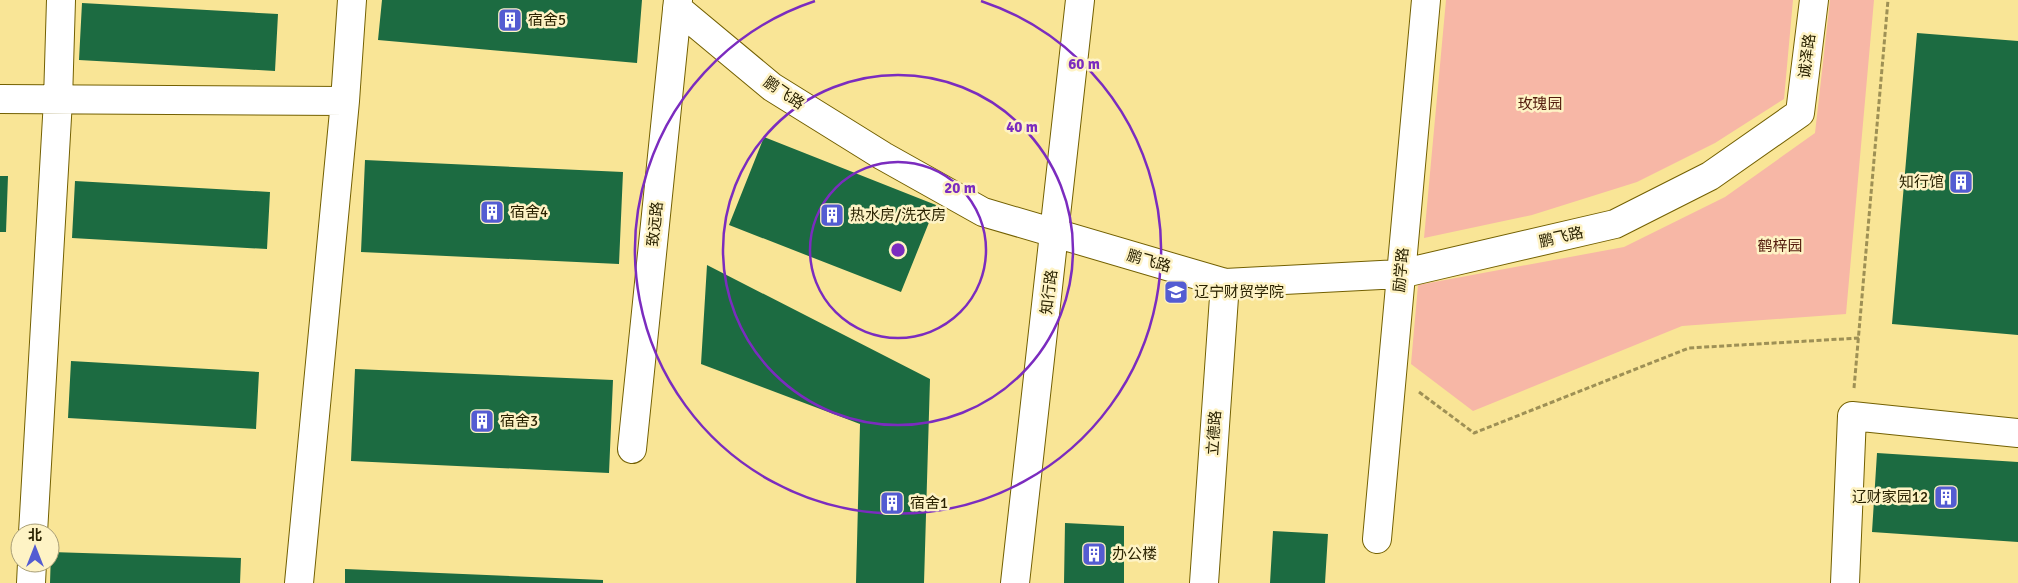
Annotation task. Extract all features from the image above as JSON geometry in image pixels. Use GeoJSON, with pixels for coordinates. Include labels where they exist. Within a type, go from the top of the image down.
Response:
{"type":"FeatureCollection","features":[{"type":"Feature","properties":{"kind":"street"},"geometry":{"type":"LineString","coordinates":[[35,523],[62,0]]}},
{"type":"Feature","properties":{"kind":"street"},"geometry":{"type":"LineString","coordinates":[[299,583],[345,100],[352,0]]}},
{"type":"Feature","properties":{"kind":"street","name":"知行路"},"geometry":{"type":"LineString","coordinates":[[1015,583],[1056,233],[1080,0]]}},
{"type":"Feature","properties":{"kind":"street","name":"励学路"},"geometry":{"type":"LineString","coordinates":[[1376,539],[1426,0]]}},
{"type":"Feature","properties":{"kind":"street","name":"诚泽路"},"geometry":{"type":"LineString","coordinates":[[1800,113],[1814,0]]}},
{"type":"Feature","properties":{"kind":"street","name":"鹏飞路"},"geometry":{"type":"LineString","coordinates":[[677,4],[772,87],[883,156],[983,212],[1225,283],[1400,274],[1615,224],[1710,176],[1800,113]]}},
{"type":"Feature","properties":{"kind":"street","name":"致远路"},"geometry":{"type":"LineString","coordinates":[[632,449],[677,4]]}},
{"type":"Feature","properties":{"kind":"street"},"geometry":{"type":"LineString","coordinates":[[0,99],[345,100]]}},
{"type":"Feature","properties":{"kind":"street","name":"立德路"},"geometry":{"type":"LineString","coordinates":[[1204,583],[1225,283]]}},
{"type":"Feature","properties":{"kind":"street"},"geometry":{"type":"LineString","coordinates":[[1846,583],[1852,416],[2018,433]]}},
{"type":"Feature","properties":{"kind":"path"},"geometry":{"type":"LineString","coordinates":[[1852,416],[1888,0]]}},
{"type":"Feature","properties":{"kind":"path"},"geometry":{"type":"LineString","coordinates":[[1391,372],[1474,433],[1689,348],[1859,338]]}},
{"type":"Feature","properties":{"kind":"green space","name":"玫瑰园"},"geometry":{"type":"Polygon","coordinates":[[[1446,0],[1793,0],[1784,99],[1715,143],[1637,182],[1532,215],[1424,238],[1446,0]]]}},
{"type":"Feature","properties":{"kind":"green space","name":"鹤梓园"},"geometry":{"type":"Polygon","coordinates":[[[1830,0],[1874,0],[1846,314],[1682,326],[1473,411],[1411,364],[1418,285],[1624,247],[1725,197],[1815,133],[1830,0]]]}},
{"type":"Feature","properties":{"kind":"building","name":"宿舍5"},"geometry":{"type":"Polygon","coordinates":[[[382,0],[642,0],[637,63],[378,40],[382,0]]]}},
{"type":"Feature","properties":{"kind":"building"},"geometry":{"type":"Polygon","coordinates":[[[82,3],[278,14],[275,71],[79,60],[82,3]]]}},
{"type":"Feature","properties":{"kind":"building","name":"知行馆"},"geometry":{"type":"Polygon","coordinates":[[[1917,33],[2018,41],[2018,335],[1892,324],[1917,33]]]}},
{"type":"Feature","properties":{"kind":"building","name":"热水房/洗衣房"},"geometry":{"type":"Polygon","coordinates":[[[764,137],[936,205],[901,292],[729,225],[764,137]]]}},
{"type":"Feature","properties":{"kind":"building","name":"宿舍4"},"geometry":{"type":"Polygon","coordinates":[[[365,160],[623,172],[619,264],[361,252],[365,160]]]}},
{"type":"Feature","properties":{"kind":"building"},"geometry":{"type":"Polygon","coordinates":[[[0,176],[8,176],[6,232],[0,232],[0,176]]]}},
{"type":"Feature","properties":{"kind":"building"},"geometry":{"type":"Polygon","coordinates":[[[75,181],[270,192],[267,249],[72,238],[75,181]]]}},
{"type":"Feature","properties":{"kind":"building","name":"宿舍1"},"geometry":{"type":"Polygon","coordinates":[[[707,265],[930,379],[924,583],[856,583],[860,424],[701,364],[707,265]]]}},
{"type":"Feature","properties":{"kind":"building"},"geometry":{"type":"Polygon","coordinates":[[[71,361],[259,372],[256,429],[68,418],[71,361]]]}},
{"type":"Feature","properties":{"kind":"building","name":"宿舍3"},"geometry":{"type":"Polygon","coordinates":[[[355,369],[613,380],[609,473],[351,461],[355,369]]]}},
{"type":"Feature","properties":{"kind":"building","name":"辽财家园12"},"geometry":{"type":"Polygon","coordinates":[[[1877,453],[2018,462],[2018,542],[1872,532],[1877,453]]]}},
{"type":"Feature","properties":{"kind":"building","name":"办公楼"},"geometry":{"type":"Polygon","coordinates":[[[1065,523],[1124,526],[1124,583],[1064,583],[1065,523]]]}},
{"type":"Feature","properties":{"kind":"building"},"geometry":{"type":"Polygon","coordinates":[[[1273,531],[1328,534],[1325,583],[1270,583],[1273,531]]]}},
{"type":"Feature","properties":{"kind":"building"},"geometry":{"type":"Polygon","coordinates":[[[60,552],[241,558],[240,583],[50,583],[50,573],[60,573],[60,552]]]}},
{"type":"Feature","properties":{"kind":"building"},"geometry":{"type":"Polygon","coordinates":[[[345,569],[603,580],[603,583],[345,583],[345,569]]]}},
{"type":"Feature","properties":{"kind":"place","name":"宿舍5"},"geometry":{"type":"Point","coordinates":[510,20]}},
{"type":"Feature","properties":{"kind":"place","name":"知行馆"},"geometry":{"type":"Point","coordinates":[1961,182]}},
{"type":"Feature","properties":{"kind":"place","name":"宿舍4"},"geometry":{"type":"Point","coordinates":[492,212]}},
{"type":"Feature","properties":{"kind":"place","name":"热水房/洗衣房"},"geometry":{"type":"Point","coordinates":[832,215]}},
{"type":"Feature","properties":{"kind":"place","name":"辽宁财贸学院"},"geometry":{"type":"Point","coordinates":[1176,292]}},
{"type":"Feature","properties":{"kind":"place","name":"宿舍3"},"geometry":{"type":"Point","coordinates":[482,421]}},
{"type":"Feature","properties":{"kind":"place","name":"辽财家园12"},"geometry":{"type":"Point","coordinates":[1946,497]}},
{"type":"Feature","properties":{"kind":"place","name":"宿舍1"},"geometry":{"type":"Point","coordinates":[892,503]}},
{"type":"Feature","properties":{"kind":"place","name":"办公楼"},"geometry":{"type":"Point","coordinates":[1094,554]}}]}
